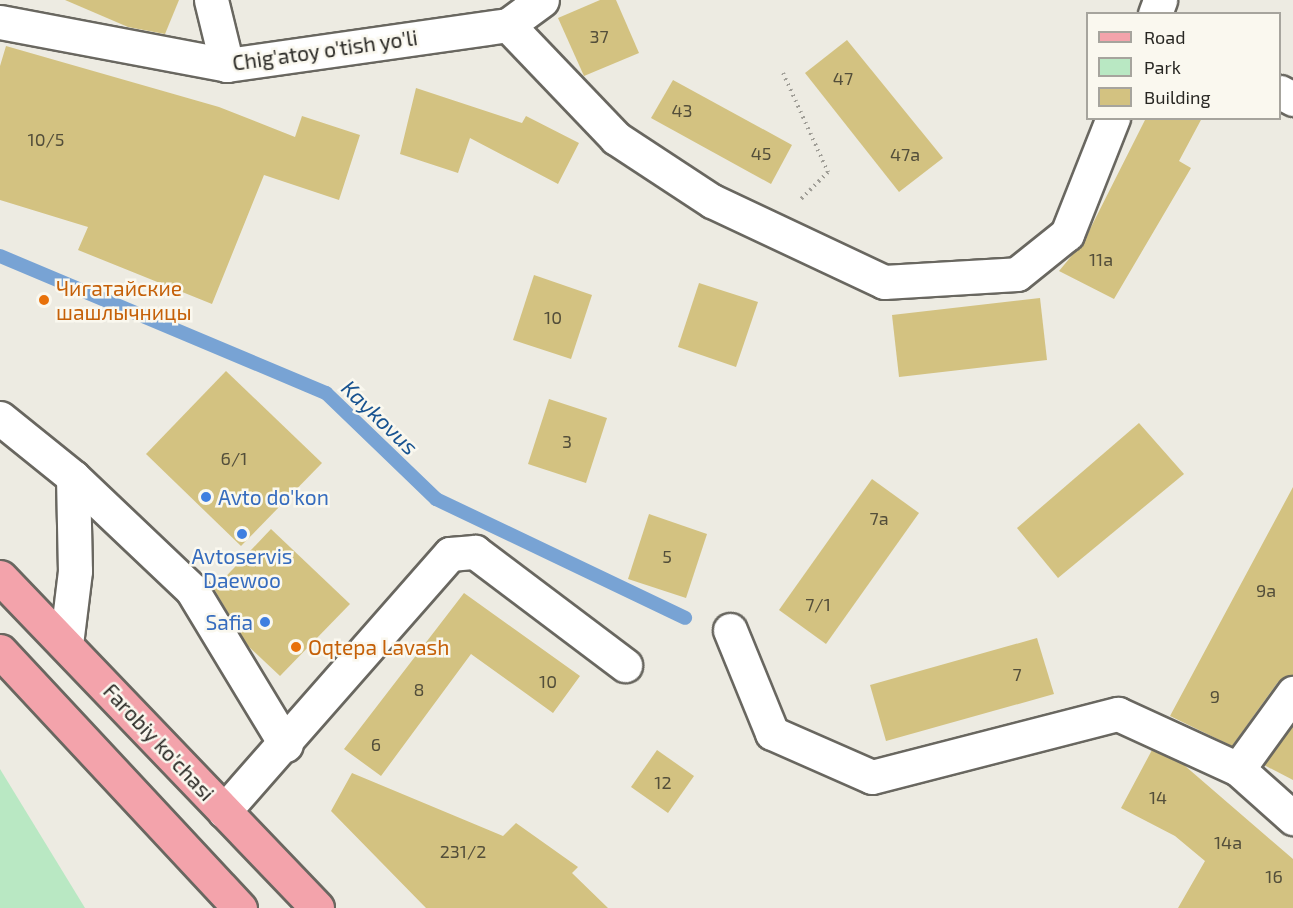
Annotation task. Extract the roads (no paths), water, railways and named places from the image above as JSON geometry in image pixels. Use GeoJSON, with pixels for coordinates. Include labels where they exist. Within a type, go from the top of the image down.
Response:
{"type":"FeatureCollection","features":[{"type":"Feature","properties":{"kind":"main road","name":"Farobiy ko'chasi"},"geometry":{"type":"LineString","coordinates":[[0,577],[311,904]]}},
{"type":"Feature","properties":{"kind":"main road"},"geometry":{"type":"LineString","coordinates":[[0,651],[240,908]]}},
{"type":"Feature","properties":{"kind":"street"},"geometry":{"type":"LineString","coordinates":[[210,0],[227,65]]}},
{"type":"Feature","properties":{"kind":"street"},"geometry":{"type":"LineString","coordinates":[[542,0],[508,25],[616,138],[712,201],[884,282],[1017,274],[1067,234],[1112,120]]}},
{"type":"Feature","properties":{"kind":"street","name":"Chig'atoy o'tish yo'li"},"geometry":{"type":"LineString","coordinates":[[0,22],[227,65],[508,25]]}},
{"type":"Feature","properties":{"kind":"street"},"geometry":{"type":"LineString","coordinates":[[0,418],[73,477],[192,590],[286,745]]}},
{"type":"Feature","properties":{"kind":"street"},"geometry":{"type":"LineString","coordinates":[[66,644],[75,570],[73,477]]}},
{"type":"Feature","properties":{"kind":"street"},"geometry":{"type":"LineString","coordinates":[[224,811],[286,745],[450,554],[475,552],[625,665]]}},
{"type":"Feature","properties":{"kind":"street"},"geometry":{"type":"LineString","coordinates":[[730,630],[772,733],[872,777],[1119,714],[1238,769],[1293,818]]}},
{"type":"Feature","properties":{"kind":"street"},"geometry":{"type":"LineString","coordinates":[[1238,769],[1293,693]]}},
{"type":"Feature","properties":{"kind":"waterway","name":"Kaykovus"},"geometry":{"type":"LineString","coordinates":[[0,256],[326,393],[436,499],[685,618]]}},
{"type":"Feature","properties":{"kind":"place","name":"Чигатайские шашлычницы"},"geometry":{"type":"Point","coordinates":[44,300]}},
{"type":"Feature","properties":{"kind":"place","name":"Avto do'kon"},"geometry":{"type":"Point","coordinates":[206,497]}},
{"type":"Feature","properties":{"kind":"place","name":"Avtoservis Daewoo"},"geometry":{"type":"Point","coordinates":[242,534]}},
{"type":"Feature","properties":{"kind":"place","name":"Safia"},"geometry":{"type":"Point","coordinates":[265,622]}},
{"type":"Feature","properties":{"kind":"place","name":"Oqtepa Lavash"},"geometry":{"type":"Point","coordinates":[296,647]}}]}
